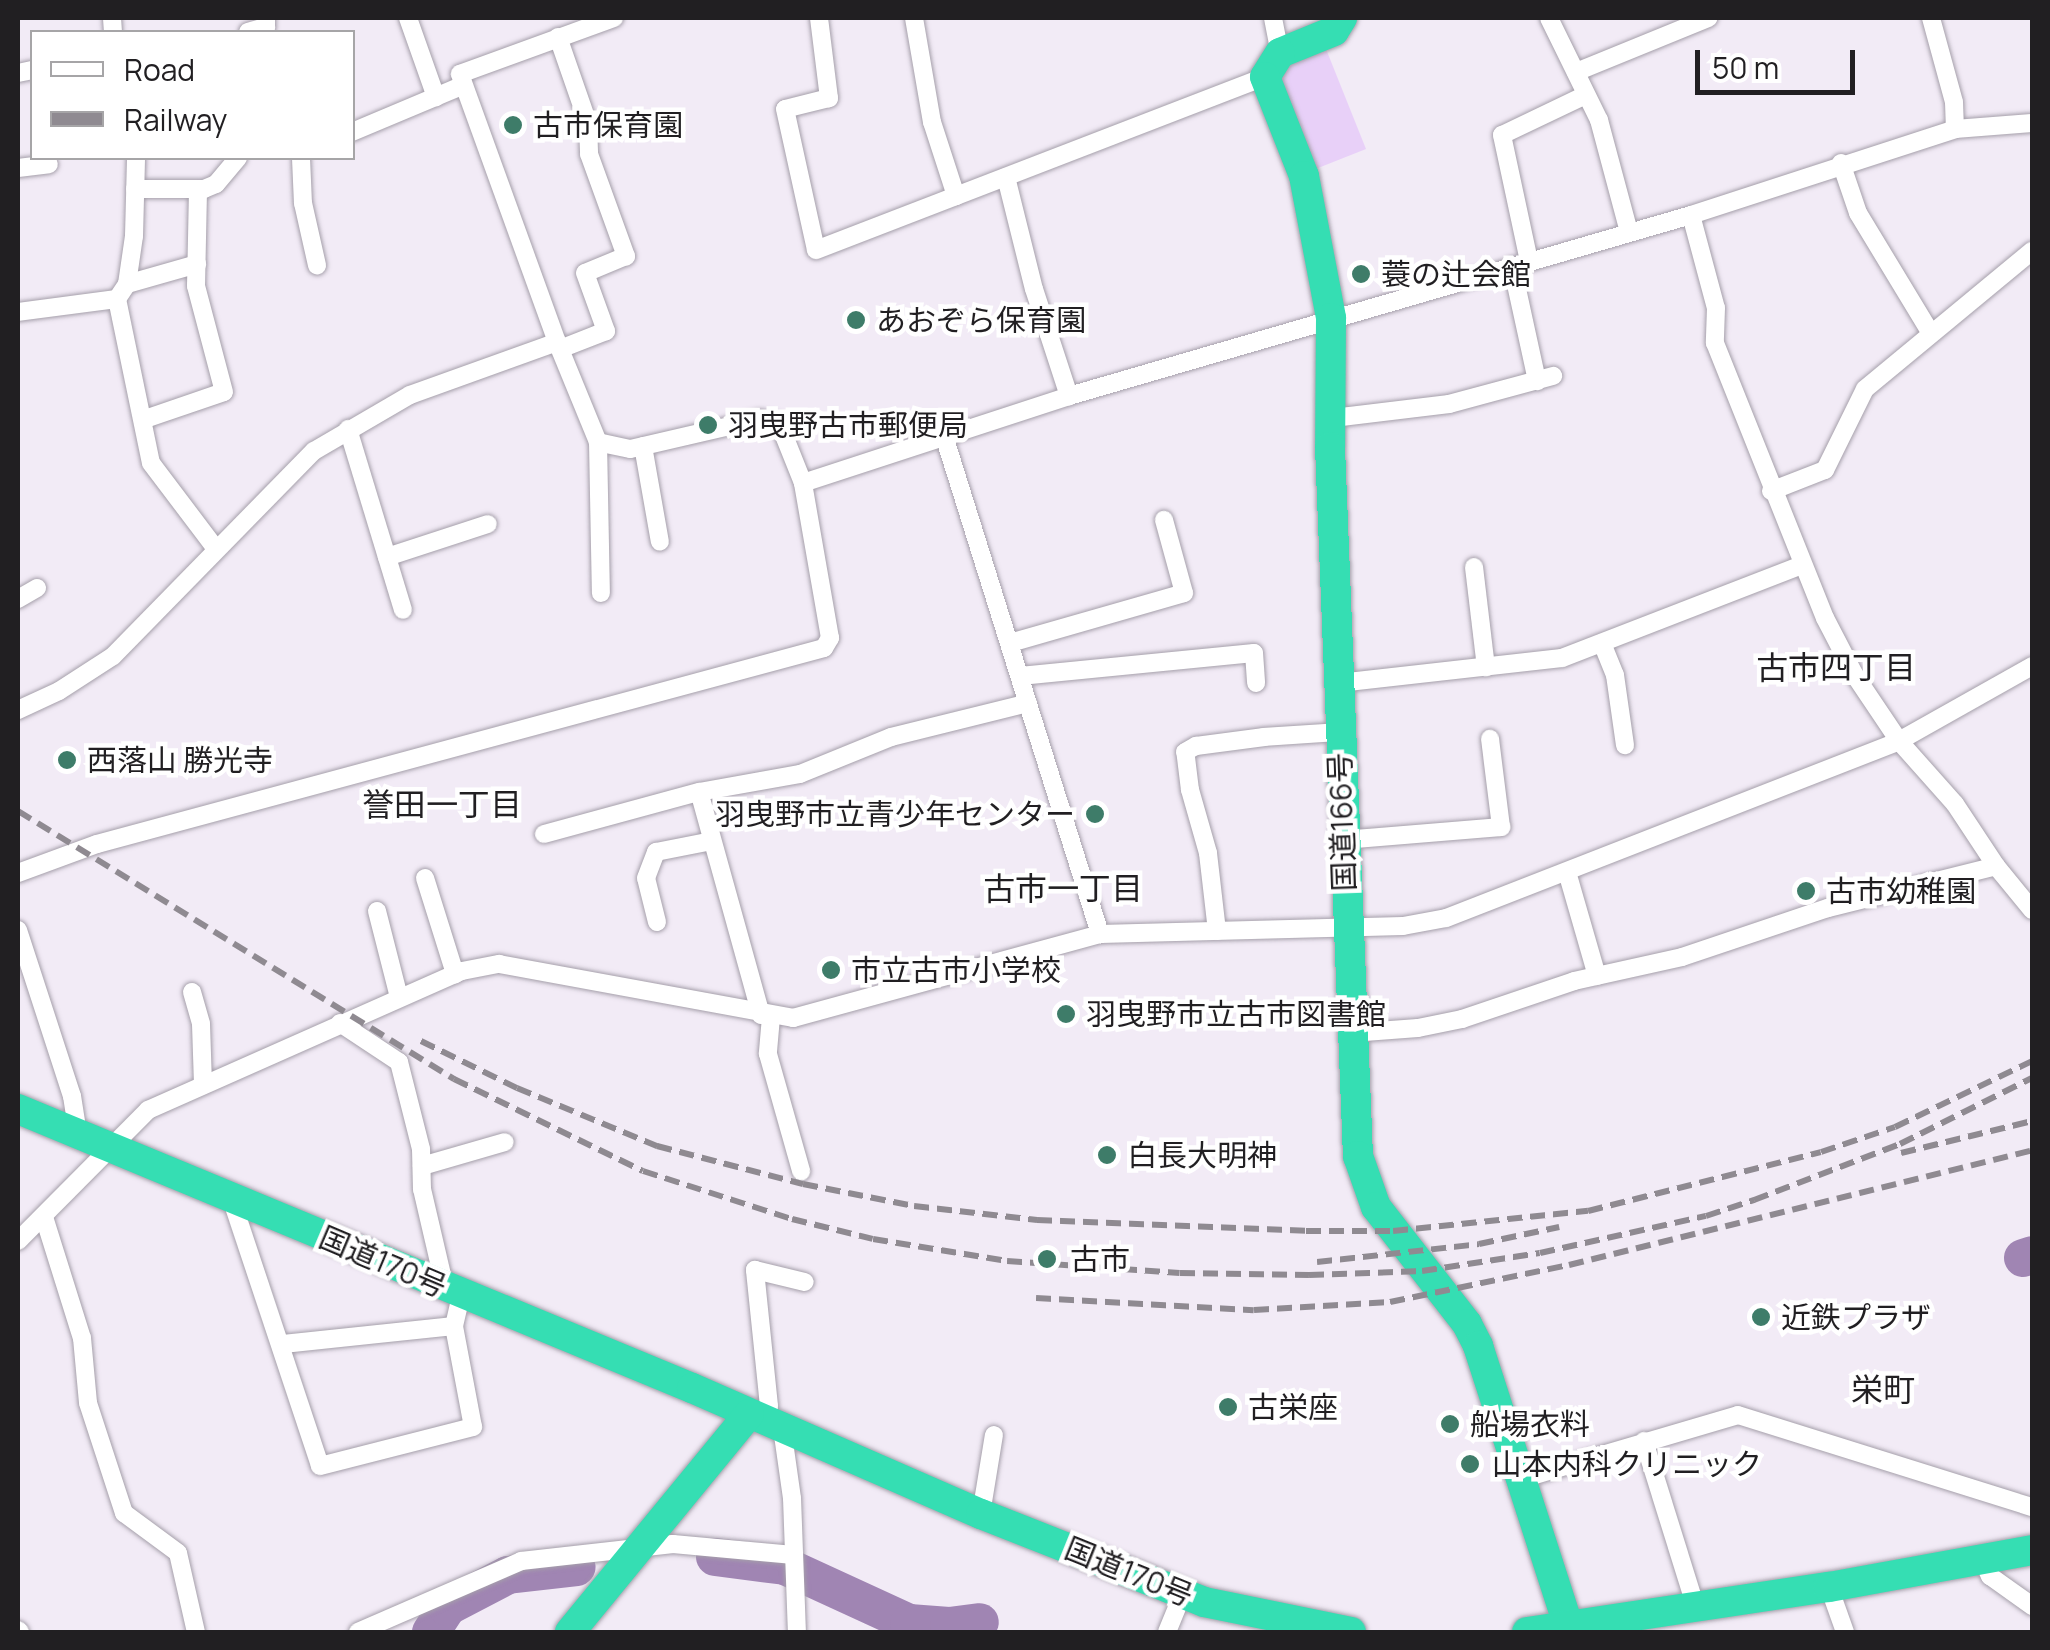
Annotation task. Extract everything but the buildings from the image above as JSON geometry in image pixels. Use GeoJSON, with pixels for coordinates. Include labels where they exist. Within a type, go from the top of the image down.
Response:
{"type":"FeatureCollection","features":[{"type":"Feature","properties":{"kind":"highway"},"geometry":{"type":"LineString","coordinates":[[1273,65],[1334,31],[1342,18]]}},
{"type":"Feature","properties":{"kind":"highway","name":"国道166号"},"geometry":{"type":"LineString","coordinates":[[1273,65],[1304,176],[1331,318],[1334,418],[1330,447],[1345,927],[1356,1136],[1363,1178],[1376,1207],[1408,1254],[1466,1324],[1478,1346],[1569,1628]]}},
{"type":"Feature","properties":{"kind":"highway","name":"国道170号"},"geometry":{"type":"LineString","coordinates":[[18,1108],[981,1514],[1183,1594],[1331,1631]]}},
{"type":"Feature","properties":{"kind":"highway"},"geometry":{"type":"LineString","coordinates":[[570,1632],[641,1548],[765,1421]]}},
{"type":"Feature","properties":{"kind":"highway"},"geometry":{"type":"LineString","coordinates":[[1527,1632],[1829,1587],[2032,1550]]}},
{"type":"Feature","properties":{"kind":"street"},"geometry":{"type":"LineString","coordinates":[[408,18],[436,96]]}},
{"type":"Feature","properties":{"kind":"street"},"geometry":{"type":"LineString","coordinates":[[601,593],[598,442],[558,346],[460,74],[614,18]]}},
{"type":"Feature","properties":{"kind":"street"},"geometry":{"type":"LineString","coordinates":[[819,18],[829,98],[785,109],[816,250],[1273,65],[1273,18]]}},
{"type":"Feature","properties":{"kind":"street"},"geometry":{"type":"LineString","coordinates":[[914,18],[932,122],[956,196]]}},
{"type":"Feature","properties":{"kind":"street"},"geometry":{"type":"LineString","coordinates":[[1548,18],[1599,120],[1629,232]]}},
{"type":"Feature","properties":{"kind":"street"},"geometry":{"type":"LineString","coordinates":[[1576,72],[1647,39],[1708,18]]}},
{"type":"Feature","properties":{"kind":"street"},"geometry":{"type":"LineString","coordinates":[[1931,18],[1954,102],[1956,129]]}},
{"type":"Feature","properties":{"kind":"street"},"geometry":{"type":"LineString","coordinates":[[18,710],[59,692],[113,656],[314,451],[348,429],[410,395],[606,331],[585,274],[626,256],[588,154],[588,123],[558,38]]}},
{"type":"Feature","properties":{"kind":"street"},"geometry":{"type":"LineString","coordinates":[[355,131],[464,85]]}},
{"type":"Feature","properties":{"kind":"street"},"geometry":{"type":"LineString","coordinates":[[1334,418],[1449,404],[1545,379],[1521,263],[1502,135],[1586,95]]}},
{"type":"Feature","properties":{"kind":"street"},"geometry":{"type":"LineString","coordinates":[[803,483],[1068,396],[1690,216],[1841,163],[1956,129],[2032,126]]}},
{"type":"Feature","properties":{"kind":"street"},"geometry":{"type":"LineString","coordinates":[[136,160],[122,291],[151,463],[216,549]]}},
{"type":"Feature","properties":{"kind":"street"},"geometry":{"type":"LineString","coordinates":[[135,189],[216,184],[236,160]]}},
{"type":"Feature","properties":{"kind":"street"},"geometry":{"type":"LineString","coordinates":[[301,160],[304,203],[317,265]]}},
{"type":"Feature","properties":{"kind":"street"},"geometry":{"type":"LineString","coordinates":[[1841,163],[1858,213],[1930,332]]}},
{"type":"Feature","properties":{"kind":"street"},"geometry":{"type":"LineString","coordinates":[[18,168],[48,164]]}},
{"type":"Feature","properties":{"kind":"street"},"geometry":{"type":"LineString","coordinates":[[1006,176],[1034,289],[1068,396]]}},
{"type":"Feature","properties":{"kind":"street"},"geometry":{"type":"LineString","coordinates":[[145,420],[224,392],[207,340],[197,264],[198,188]]}},
{"type":"Feature","properties":{"kind":"street"},"geometry":{"type":"LineString","coordinates":[[1690,216],[1716,308],[1715,343],[1802,564],[1854,674],[1898,741],[1955,804],[1996,866],[2032,910]]}},
{"type":"Feature","properties":{"kind":"street"},"geometry":{"type":"LineString","coordinates":[[1771,490],[1825,470],[1865,389],[2032,251]]}},
{"type":"Feature","properties":{"kind":"street"},"geometry":{"type":"LineString","coordinates":[[18,312],[122,291],[197,264]]}},
{"type":"Feature","properties":{"kind":"street"},"geometry":{"type":"LineString","coordinates":[[23,871],[96,844],[824,648],[830,638],[803,483],[780,423],[760,419],[630,449],[598,442]]}},
{"type":"Feature","properties":{"kind":"street"},"geometry":{"type":"LineString","coordinates":[[348,429],[403,610]]}},
{"type":"Feature","properties":{"kind":"street"},"geometry":{"type":"LineString","coordinates":[[945,439],[1100,934]]}},
{"type":"Feature","properties":{"kind":"street"},"geometry":{"type":"LineString","coordinates":[[644,446],[660,542]]}},
{"type":"Feature","properties":{"kind":"street"},"geometry":{"type":"LineString","coordinates":[[1010,643],[1184,593],[1164,520]]}},
{"type":"Feature","properties":{"kind":"street"},"geometry":{"type":"LineString","coordinates":[[387,556],[488,524]]}},
{"type":"Feature","properties":{"kind":"street"},"geometry":{"type":"LineString","coordinates":[[1338,682],[1562,658],[1802,564]]}},
{"type":"Feature","properties":{"kind":"street"},"geometry":{"type":"LineString","coordinates":[[1474,568],[1486,668]]}},
{"type":"Feature","properties":{"kind":"street"},"geometry":{"type":"LineString","coordinates":[[18,599],[37,588]]}},
{"type":"Feature","properties":{"kind":"street"},"geometry":{"type":"LineString","coordinates":[[1602,643],[1615,674],[1624,745]]}},
{"type":"Feature","properties":{"kind":"street"},"geometry":{"type":"LineString","coordinates":[[1020,676],[1254,653],[1256,682]]}},
{"type":"Feature","properties":{"kind":"street"},"geometry":{"type":"LineString","coordinates":[[18,1241],[148,1110],[455,974],[499,964],[766,1016],[794,1018],[1100,934],[1403,926],[1446,918],[1898,741],[2032,666]]}},
{"type":"Feature","properties":{"kind":"street"},"geometry":{"type":"LineString","coordinates":[[544,834],[699,792],[800,774],[891,737],[1028,703]]}},
{"type":"Feature","properties":{"kind":"street"},"geometry":{"type":"LineString","coordinates":[[1217,930],[1208,853],[1190,790],[1185,752],[1230,742],[1340,732]]}},
{"type":"Feature","properties":{"kind":"street"},"geometry":{"type":"LineString","coordinates":[[1343,840],[1501,827],[1490,738]]}},
{"type":"Feature","properties":{"kind":"street"},"geometry":{"type":"LineString","coordinates":[[699,792],[766,1016],[768,1054],[801,1172]]}},
{"type":"Feature","properties":{"kind":"street"},"geometry":{"type":"LineString","coordinates":[[657,922],[646,878],[656,852],[712,841]]}},
{"type":"Feature","properties":{"kind":"street"},"geometry":{"type":"LineString","coordinates":[[1352,1032],[1418,1028],[1462,1019],[1597,976],[1682,958],[1828,908],[1996,866]]}},
{"type":"Feature","properties":{"kind":"street"},"geometry":{"type":"LineString","coordinates":[[1567,872],[1597,976]]}},
{"type":"Feature","properties":{"kind":"street"},"geometry":{"type":"LineString","coordinates":[[425,878],[455,974]]}},
{"type":"Feature","properties":{"kind":"street"},"geometry":{"type":"LineString","coordinates":[[377,911],[399,997]]}},
{"type":"Feature","properties":{"kind":"street"},"geometry":{"type":"LineString","coordinates":[[18,930],[72,1096],[78,1133]]}},
{"type":"Feature","properties":{"kind":"street"},"geometry":{"type":"LineString","coordinates":[[192,992],[201,1024],[203,1085]]}},
{"type":"Feature","properties":{"kind":"street"},"geometry":{"type":"LineString","coordinates":[[231,1198],[276,1337],[283,1344],[320,1466],[473,1427],[454,1326],[453,1292],[422,1189],[422,1148],[399,1062],[340,1023]]}},
{"type":"Feature","properties":{"kind":"street"},"geometry":{"type":"LineString","coordinates":[[422,1166],[505,1142]]}},
{"type":"Feature","properties":{"kind":"street"},"geometry":{"type":"LineString","coordinates":[[44,1218],[82,1338],[88,1403],[124,1512],[178,1553],[196,1632]]}},
{"type":"Feature","properties":{"kind":"street"},"geometry":{"type":"LineString","coordinates":[[803,1630],[794,1565],[792,1498],[765,1421],[769,1406],[756,1270],[805,1282]]}},
{"type":"Feature","properties":{"kind":"street"},"geometry":{"type":"LineString","coordinates":[[283,1344],[454,1326]]}},
{"type":"Feature","properties":{"kind":"street"},"geometry":{"type":"LineString","coordinates":[[1521,1478],[1738,1415],[2032,1507]]}},
{"type":"Feature","properties":{"kind":"street"},"geometry":{"type":"LineString","coordinates":[[981,1514],[994,1435]]}},
{"type":"Feature","properties":{"kind":"street"},"geometry":{"type":"LineString","coordinates":[[1644,1442],[1695,1605]]}},
{"type":"Feature","properties":{"kind":"street"},"geometry":{"type":"LineString","coordinates":[[358,1632],[521,1561],[673,1544],[794,1565]]}},
{"type":"Feature","properties":{"kind":"street"},"geometry":{"type":"LineString","coordinates":[[1982,1559],[1990,1576],[2032,1606]]}},
{"type":"Feature","properties":{"kind":"street"},"geometry":{"type":"LineString","coordinates":[[1829,1587],[1838,1631]]}},
{"type":"Feature","properties":{"kind":"street"},"geometry":{"type":"LineString","coordinates":[[1166,1632],[1183,1594]]}},
{"type":"Feature","properties":{"kind":"shaded area"},"geometry":{"type":"Polygon","coordinates":[[[1324,44],[1366,149],[1308,172],[1275,79],[1283,63],[1324,44]]]}},
{"type":"Feature","properties":{"kind":"waterway"},"geometry":{"type":"LineString","coordinates":[[2023,1258],[2032,1255]]}},
{"type":"Feature","properties":{"kind":"waterway"},"geometry":{"type":"LineString","coordinates":[[715,1557],[785,1566],[909,1623],[949,1626],[980,1622]]}},
{"type":"Feature","properties":{"kind":"waterway"},"geometry":{"type":"LineString","coordinates":[[431,1632],[447,1607],[508,1575],[577,1567]]}},
{"type":"Feature","properties":{"kind":"railway"},"geometry":{"type":"LineString","coordinates":[[18,811],[454,1079],[643,1171],[792,1219],[873,1239],[1007,1261],[1180,1273],[1309,1275],[1422,1271],[1540,1253],[1706,1216],[1754,1200],[1900,1144],[2032,1078]]}},
{"type":"Feature","properties":{"kind":"railway"},"geometry":{"type":"LineString","coordinates":[[421,1041],[517,1088],[657,1146],[803,1184],[914,1206],[1037,1220],[1306,1231],[1393,1231],[1588,1211],[1821,1152],[1895,1127],[2032,1061]]}},
{"type":"Feature","properties":{"kind":"railway"},"geometry":{"type":"LineString","coordinates":[[1901,1153],[2032,1121]]}},
{"type":"Feature","properties":{"kind":"railway"},"geometry":{"type":"LineString","coordinates":[[1036,1298],[1254,1310],[1390,1302],[1569,1265],[2032,1150]]}},
{"type":"Feature","properties":{"kind":"railway"},"geometry":{"type":"LineString","coordinates":[[1317,1262],[1479,1244],[1559,1227]]}},
{"type":"Feature","properties":{"kind":"place","name":"古市保育園"},"geometry":{"type":"Point","coordinates":[513,125]}},
{"type":"Feature","properties":{"kind":"place","name":"蓑の辻会館"},"geometry":{"type":"Point","coordinates":[1361,274]}},
{"type":"Feature","properties":{"kind":"place","name":"あおぞら保育園"},"geometry":{"type":"Point","coordinates":[856,320]}},
{"type":"Feature","properties":{"kind":"place","name":"羽曳野古市郵便局"},"geometry":{"type":"Point","coordinates":[708,425]}},
{"type":"Feature","properties":{"kind":"place","name":"西落山 勝光寺"},"geometry":{"type":"Point","coordinates":[67,760]}},
{"type":"Feature","properties":{"kind":"place","name":"羽曳野市立青少年センター"},"geometry":{"type":"Point","coordinates":[1095,814]}},
{"type":"Feature","properties":{"kind":"place","name":"古市幼稚園"},"geometry":{"type":"Point","coordinates":[1806,891]}},
{"type":"Feature","properties":{"kind":"place","name":"市立古市小学校"},"geometry":{"type":"Point","coordinates":[831,970]}},
{"type":"Feature","properties":{"kind":"place","name":"羽曳野市立古市図書館"},"geometry":{"type":"Point","coordinates":[1066,1014]}},
{"type":"Feature","properties":{"kind":"place","name":"白長大明神"},"geometry":{"type":"Point","coordinates":[1107,1155]}},
{"type":"Feature","properties":{"kind":"place","name":"古市"},"geometry":{"type":"Point","coordinates":[1047,1259]}},
{"type":"Feature","properties":{"kind":"place","name":"近鉄プラザ"},"geometry":{"type":"Point","coordinates":[1761,1317]}},
{"type":"Feature","properties":{"kind":"place","name":"古栄座"},"geometry":{"type":"Point","coordinates":[1228,1407]}},
{"type":"Feature","properties":{"kind":"place","name":"船場衣料"},"geometry":{"type":"Point","coordinates":[1450,1424]}},
{"type":"Feature","properties":{"kind":"place","name":"山本内科クリニック"},"geometry":{"type":"Point","coordinates":[1470,1464]}},
{"type":"Feature","properties":{"kind":"district","name":"古市四丁目"},"geometry":{"type":"Point","coordinates":[1836,667]}},
{"type":"Feature","properties":{"kind":"district","name":"誉田一丁目"},"geometry":{"type":"Point","coordinates":[442,804]}},
{"type":"Feature","properties":{"kind":"district","name":"古市一丁目"},"geometry":{"type":"Point","coordinates":[1063,888]}},
{"type":"Feature","properties":{"kind":"district","name":"栄町"},"geometry":{"type":"Point","coordinates":[1883,1389]}}]}
